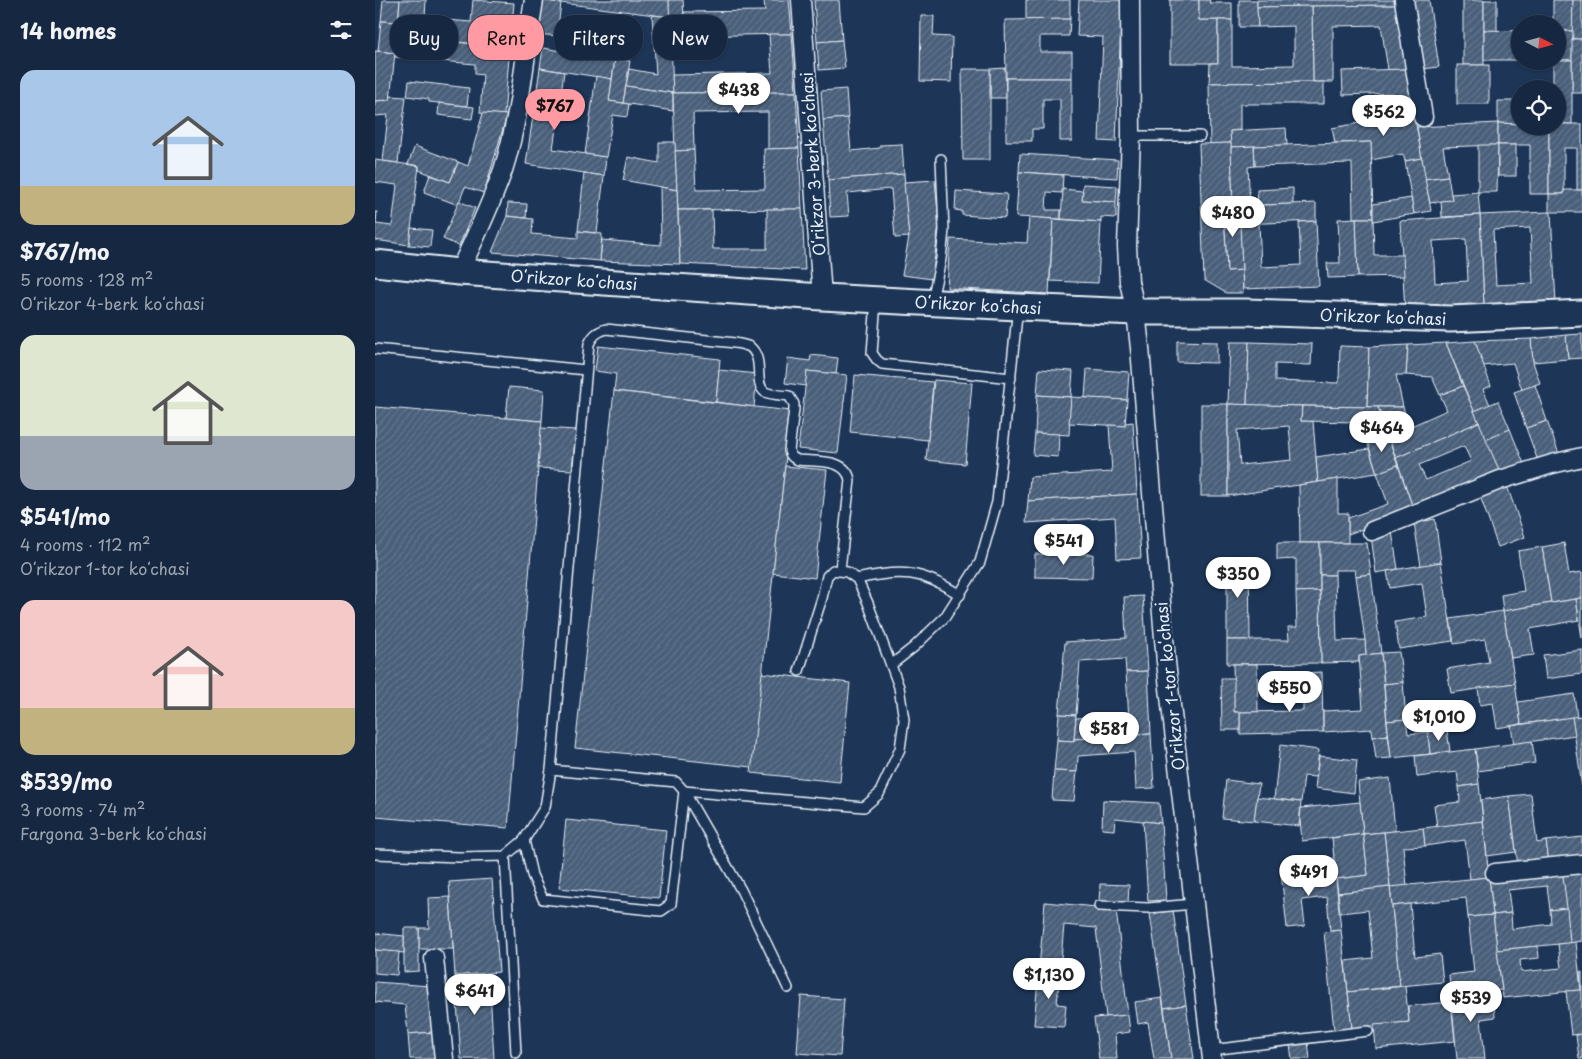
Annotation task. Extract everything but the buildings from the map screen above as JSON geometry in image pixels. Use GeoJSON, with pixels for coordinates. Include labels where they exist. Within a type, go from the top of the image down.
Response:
{"type":"FeatureCollection","features":[{"type":"Feature","properties":{"kind":"main road","name":"Oʻrikzor koʻchasi"},"geometry":{"type":"LineString","coordinates":[[375,263],[459,272],[822,297],[1135,312],[1247,312],[1450,320],[1582,314]]}},
{"type":"Feature","properties":{"kind":"street"},"geometry":{"type":"LineString","coordinates":[[459,272],[487,213],[503,168],[513,130],[533,0]]}},
{"type":"Feature","properties":{"kind":"street","name":"Oʻrikzor 3-berk koʻchasi"},"geometry":{"type":"LineString","coordinates":[[801,0],[822,297]]}},
{"type":"Feature","properties":{"kind":"street","name":"Oʻrikzor 1-tor koʻchasi"},"geometry":{"type":"LineString","coordinates":[[1130,0],[1131,136],[1127,246],[1129,282],[1135,312],[1166,662],[1212,1055]]}},
{"type":"Feature","properties":{"kind":"street"},"geometry":{"type":"LineString","coordinates":[[1404,0],[1423,117]]}},
{"type":"Feature","properties":{"kind":"street"},"geometry":{"type":"LineString","coordinates":[[1372,531],[1500,480],[1582,457]]}},
{"type":"Feature","properties":{"kind":"street"},"geometry":{"type":"LineString","coordinates":[[1495,873],[1582,864]]}},
{"type":"Feature","properties":{"kind":"street"},"geometry":{"type":"LineString","coordinates":[[434,958],[444,1059]]}},
{"type":"Feature","properties":{"kind":"lane"},"geometry":{"type":"LineString","coordinates":[[1131,136],[1200,136]]}},
{"type":"Feature","properties":{"kind":"lane"},"geometry":{"type":"LineString","coordinates":[[932,303],[940,265],[943,236],[941,159]]}},
{"type":"Feature","properties":{"kind":"lane"},"geometry":{"type":"LineString","coordinates":[[876,300],[872,353],[882,364],[1011,378]]}},
{"type":"Feature","properties":{"kind":"lane"},"geometry":{"type":"LineString","coordinates":[[891,665],[914,647],[945,618],[980,562],[997,502],[1018,307]]}},
{"type":"Feature","properties":{"kind":"lane"},"geometry":{"type":"LineString","coordinates":[[375,854],[459,857],[505,856],[524,840],[545,807],[551,770],[589,344],[592,337],[598,332],[607,329],[735,342],[749,346],[755,353],[759,365],[760,386],[762,390],[768,393],[789,396],[794,404],[789,452],[793,458],[838,464],[849,472],[850,480],[840,570]]}},
{"type":"Feature","properties":{"kind":"lane"},"geometry":{"type":"LineString","coordinates":[[375,349],[587,370]]}},
{"type":"Feature","properties":{"kind":"lane"},"geometry":{"type":"LineString","coordinates":[[684,791],[864,807],[879,794],[900,749],[904,720],[899,687],[868,603],[857,579],[847,572],[833,570],[827,576],[820,606],[799,671]]}},
{"type":"Feature","properties":{"kind":"lane"},"geometry":{"type":"LineString","coordinates":[[857,579],[879,574],[904,572],[939,581],[960,595]]}},
{"type":"Feature","properties":{"kind":"lane"},"geometry":{"type":"LineString","coordinates":[[551,770],[677,782],[741,890],[788,988]]}},
{"type":"Feature","properties":{"kind":"lane"},"geometry":{"type":"LineString","coordinates":[[524,840],[531,875],[543,899],[661,911],[671,904],[684,791]]}},
{"type":"Feature","properties":{"kind":"lane"},"geometry":{"type":"LineString","coordinates":[[505,856],[516,1053]]}},
{"type":"Feature","properties":{"kind":"lane"},"geometry":{"type":"LineString","coordinates":[[1099,906],[1147,908],[1194,904]]}},
{"type":"Feature","properties":{"kind":"lane"},"geometry":{"type":"LineString","coordinates":[[1212,1055],[1368,1031]]}}]}
